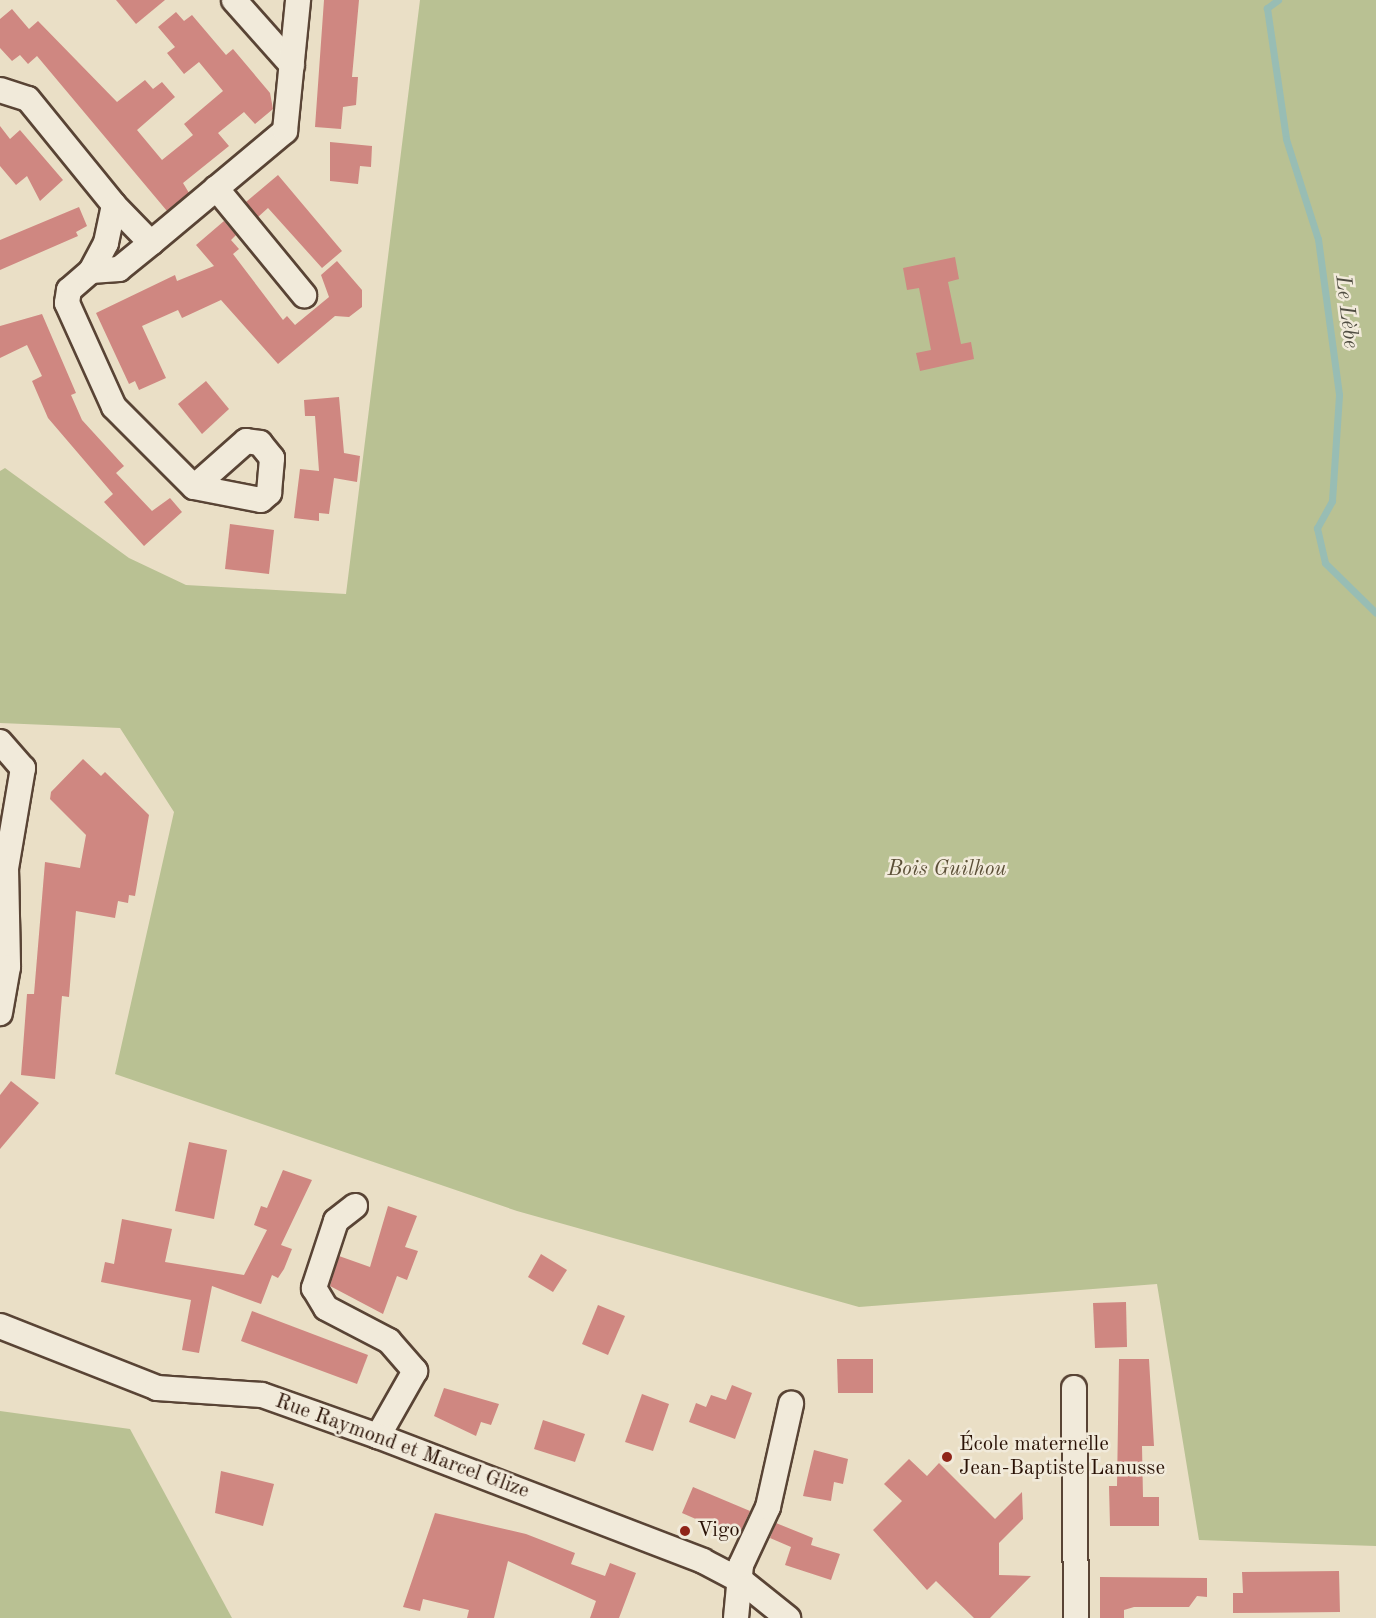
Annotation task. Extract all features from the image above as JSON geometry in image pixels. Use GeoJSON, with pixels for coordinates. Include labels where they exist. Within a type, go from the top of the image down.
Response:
{"type":"FeatureCollection","features":[{"type":"Feature","properties":{"kind":"street"},"geometry":{"type":"LineString","coordinates":[[234,0],[292,65]]}},
{"type":"Feature","properties":{"kind":"street"},"geometry":{"type":"LineString","coordinates":[[91,271],[119,269],[285,130],[298,0]]}},
{"type":"Feature","properties":{"kind":"street"},"geometry":{"type":"LineString","coordinates":[[0,90],[28,99],[114,205],[151,243]]}},
{"type":"Feature","properties":{"kind":"street"},"geometry":{"type":"LineString","coordinates":[[216,188],[304,295]]}},
{"type":"Feature","properties":{"kind":"street"},"geometry":{"type":"LineString","coordinates":[[114,205],[110,233],[91,271],[69,290],[68,303],[114,407],[194,487]]}},
{"type":"Feature","properties":{"kind":"street"},"geometry":{"type":"LineString","coordinates":[[0,742],[23,768],[6,868],[8,967],[0,1013]]}},
{"type":"Feature","properties":{"kind":"street"},"geometry":{"type":"LineString","coordinates":[[355,1206],[336,1221],[314,1288],[326,1308],[388,1341],[415,1371],[378,1436]]}},
{"type":"Feature","properties":{"kind":"street","name":"Rue Raymond et Marcel Glize"},"geometry":{"type":"LineString","coordinates":[[0,1326],[157,1388],[262,1395],[378,1436],[673,1548],[743,1582],[788,1618]]}},
{"type":"Feature","properties":{"kind":"street"},"geometry":{"type":"LineString","coordinates":[[1074,1388],[1076,1618]]}},
{"type":"Feature","properties":{"kind":"street"},"geometry":{"type":"LineString","coordinates":[[736,1618],[743,1582],[741,1565],[768,1507],[791,1404]]}},
{"type":"Feature","properties":{"kind":"green space","name":"Bois Guilhou"},"geometry":{"type":"Polygon","coordinates":[[[420,0],[1376,0],[1376,1546],[1199,1540],[1157,1284],[859,1307],[517,1211],[115,1074],[174,812],[120,728],[0,723],[0,471],[5,468],[129,558],[186,585],[346,594],[420,0]]]}},
{"type":"Feature","properties":{"kind":"green space"},"geometry":{"type":"Polygon","coordinates":[[[0,1411],[130,1429],[232,1618],[0,1618],[0,1411]]]}},
{"type":"Feature","properties":{"kind":"building"},"geometry":{"type":"Polygon","coordinates":[[[116,0],[165,0],[136,24],[116,0]]]}},
{"type":"Feature","properties":{"kind":"building"},"geometry":{"type":"Polygon","coordinates":[[[324,0],[359,0],[352,77],[358,77],[356,105],[343,107],[341,129],[315,127],[324,0]]]}},
{"type":"Feature","properties":{"kind":"building"},"geometry":{"type":"Polygon","coordinates":[[[12,9],[29,29],[38,21],[117,102],[145,80],[153,89],[162,82],[175,97],[137,130],[162,160],[193,135],[184,124],[223,91],[199,62],[184,74],[167,53],[175,47],[158,27],[176,12],[184,21],[192,15],[226,55],[233,49],[270,93],[273,109],[255,124],[244,112],[218,133],[229,146],[183,183],[189,193],[167,211],[37,56],[28,64],[20,55],[12,61],[0,48],[0,19],[12,9]]]}},
{"type":"Feature","properties":{"kind":"building"},"geometry":{"type":"Polygon","coordinates":[[[0,126],[10,139],[20,130],[63,180],[40,201],[27,176],[16,185],[0,166],[0,126]]]}},
{"type":"Feature","properties":{"kind":"building"},"geometry":{"type":"Polygon","coordinates":[[[330,142],[372,146],[371,167],[360,166],[358,184],[330,181],[330,142]]]}},
{"type":"Feature","properties":{"kind":"building"},"geometry":{"type":"Polygon","coordinates":[[[278,175],[342,251],[322,268],[268,208],[258,217],[246,202],[278,175]]]}},
{"type":"Feature","properties":{"kind":"building"},"geometry":{"type":"Polygon","coordinates":[[[79,207],[87,226],[76,232],[78,236],[0,270],[0,240],[79,207]]]}},
{"type":"Feature","properties":{"kind":"building"},"geometry":{"type":"Polygon","coordinates":[[[224,221],[236,235],[231,240],[239,249],[233,254],[283,320],[287,316],[295,325],[329,297],[321,275],[337,261],[362,290],[362,307],[349,317],[335,316],[278,364],[221,300],[182,318],[178,310],[142,326],[166,378],[139,390],[135,381],[129,384],[96,313],[175,275],[177,281],[214,266],[196,245],[224,221]]]}},
{"type":"Feature","properties":{"kind":"building"},"geometry":{"type":"Polygon","coordinates":[[[955,257],[959,279],[948,282],[961,344],[971,342],[974,359],[920,371],[916,353],[931,350],[919,288],[907,290],[903,268],[955,257]]]}},
{"type":"Feature","properties":{"kind":"building"},"geometry":{"type":"Polygon","coordinates":[[[42,314],[76,393],[71,395],[82,420],[124,466],[116,473],[152,511],[170,498],[182,512],[144,546],[104,502],[113,494],[48,418],[32,381],[42,376],[27,345],[0,358],[0,326],[42,314]]]}},
{"type":"Feature","properties":{"kind":"building"},"geometry":{"type":"Polygon","coordinates":[[[206,381],[229,409],[202,434],[178,404],[206,381]]]}},
{"type":"Feature","properties":{"kind":"building"},"geometry":{"type":"Polygon","coordinates":[[[339,397],[344,453],[360,456],[357,482],[334,478],[329,514],[319,513],[319,521],[294,518],[300,469],[319,471],[315,416],[305,416],[304,400],[339,397]]]}},
{"type":"Feature","properties":{"kind":"building"},"geometry":{"type":"Polygon","coordinates":[[[230,524],[274,530],[269,574],[225,569],[230,524]]]}},
{"type":"Feature","properties":{"kind":"building"},"geometry":{"type":"Polygon","coordinates":[[[83,759],[101,776],[105,772],[149,815],[135,896],[129,895],[128,903],[118,901],[115,918],[76,911],[69,997],[62,996],[55,1079],[21,1075],[27,994],[34,994],[45,862],[80,868],[86,835],[50,799],[51,792],[83,759]]]}},
{"type":"Feature","properties":{"kind":"building"},"geometry":{"type":"Polygon","coordinates":[[[11,1081],[39,1103],[0,1149],[0,1095],[11,1081]]]}},
{"type":"Feature","properties":{"kind":"building"},"geometry":{"type":"Polygon","coordinates":[[[189,1142],[227,1150],[214,1219],[175,1211],[189,1142]]]}},
{"type":"Feature","properties":{"kind":"building"},"geometry":{"type":"Polygon","coordinates":[[[283,1170],[312,1180],[281,1245],[292,1249],[284,1269],[278,1278],[272,1275],[261,1304],[212,1286],[199,1353],[182,1350],[191,1300],[101,1282],[105,1262],[114,1264],[122,1219],[172,1229],[165,1262],[244,1275],[267,1230],[254,1225],[261,1206],[267,1208],[283,1170]]]}},
{"type":"Feature","properties":{"kind":"building"},"geometry":{"type":"Polygon","coordinates":[[[388,1206],[417,1216],[405,1247],[418,1251],[407,1280],[397,1276],[383,1314],[330,1286],[339,1256],[370,1267],[388,1206]]]}},
{"type":"Feature","properties":{"kind":"building"},"geometry":{"type":"Polygon","coordinates":[[[541,1254],[567,1270],[553,1292],[528,1277],[541,1254]]]}},
{"type":"Feature","properties":{"kind":"building"},"geometry":{"type":"Polygon","coordinates":[[[1126,1302],[1127,1347],[1095,1348],[1093,1303],[1126,1302]]]}},
{"type":"Feature","properties":{"kind":"building"},"geometry":{"type":"Polygon","coordinates":[[[598,1305],[625,1316],[608,1355],[582,1344],[598,1305]]]}},
{"type":"Feature","properties":{"kind":"building"},"geometry":{"type":"Polygon","coordinates":[[[252,1311],[368,1355],[357,1384],[241,1341],[252,1311]]]}},
{"type":"Feature","properties":{"kind":"building"},"geometry":{"type":"Polygon","coordinates":[[[837,1359],[873,1359],[873,1393],[838,1393],[837,1359]]]}},
{"type":"Feature","properties":{"kind":"building"},"geometry":{"type":"Polygon","coordinates":[[[1119,1359],[1149,1359],[1154,1446],[1142,1446],[1143,1497],[1159,1497],[1159,1526],[1110,1526],[1109,1486],[1117,1486],[1119,1359]]]}},
{"type":"Feature","properties":{"kind":"building"},"geometry":{"type":"Polygon","coordinates":[[[732,1385],[752,1393],[735,1439],[689,1422],[696,1403],[706,1407],[711,1395],[726,1400],[732,1385]]]}},
{"type":"Feature","properties":{"kind":"building"},"geometry":{"type":"Polygon","coordinates":[[[444,1388],[499,1404],[491,1425],[481,1422],[476,1436],[434,1416],[444,1388]]]}},
{"type":"Feature","properties":{"kind":"building"},"geometry":{"type":"Polygon","coordinates":[[[642,1394],[669,1404],[653,1451],[625,1442],[642,1394]]]}},
{"type":"Feature","properties":{"kind":"building"},"geometry":{"type":"Polygon","coordinates":[[[543,1420],[585,1434],[575,1462],[534,1449],[543,1420]]]}},
{"type":"Feature","properties":{"kind":"building"},"geometry":{"type":"Polygon","coordinates":[[[814,1450],[848,1459],[843,1484],[834,1482],[831,1501],[803,1496],[814,1450]]]}},
{"type":"Feature","properties":{"kind":"building"},"geometry":{"type":"Polygon","coordinates":[[[909,1459],[927,1476],[939,1463],[995,1519],[1022,1492],[1023,1519],[999,1543],[999,1575],[1031,1576],[990,1618],[974,1618],[936,1581],[927,1590],[873,1530],[902,1501],[884,1484],[909,1459]]]}},
{"type":"Feature","properties":{"kind":"building"},"geometry":{"type":"Polygon","coordinates":[[[221,1471],[274,1484],[263,1526],[215,1513],[221,1471]]]}},
{"type":"Feature","properties":{"kind":"building"},"geometry":{"type":"Polygon","coordinates":[[[693,1487],[750,1511],[741,1531],[730,1527],[728,1533],[682,1513],[693,1487]]]}},
{"type":"Feature","properties":{"kind":"building"},"geometry":{"type":"Polygon","coordinates":[[[435,1513],[526,1534],[575,1553],[571,1564],[605,1576],[610,1563],[636,1573],[619,1618],[590,1618],[596,1601],[508,1561],[494,1618],[467,1618],[469,1610],[423,1599],[420,1611],[403,1607],[435,1513]]]}},
{"type":"Feature","properties":{"kind":"building"},"geometry":{"type":"Polygon","coordinates":[[[776,1523],[813,1538],[811,1545],[840,1554],[831,1580],[785,1565],[791,1547],[770,1538],[776,1523]]]}},
{"type":"Feature","properties":{"kind":"building"},"geometry":{"type":"Polygon","coordinates":[[[1339,1571],[1340,1612],[1233,1613],[1233,1593],[1243,1593],[1242,1572],[1339,1571]]]}},
{"type":"Feature","properties":{"kind":"building"},"geometry":{"type":"Polygon","coordinates":[[[1100,1577],[1207,1578],[1207,1597],[1197,1596],[1189,1607],[1134,1607],[1124,1610],[1124,1618],[1100,1618],[1100,1577]]]}},
{"type":"Feature","properties":{"kind":"waterway","name":"Le Lèbe"},"geometry":{"type":"LineString","coordinates":[[1278,0],[1267,8],[1286,139],[1318,239],[1339,395],[1332,501],[1317,528],[1325,563],[1376,613]]}},
{"type":"Feature","properties":{"kind":"place","name":"École maternelle Jean-Baptiste Lanusse"},"geometry":{"type":"Point","coordinates":[947,1457]}},
{"type":"Feature","properties":{"kind":"place","name":"Vigo"},"geometry":{"type":"Point","coordinates":[685,1531]}}]}
